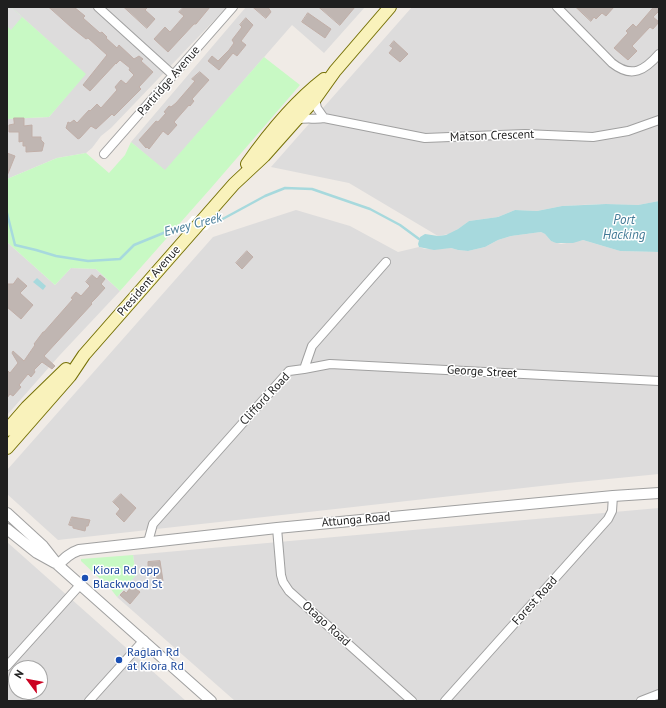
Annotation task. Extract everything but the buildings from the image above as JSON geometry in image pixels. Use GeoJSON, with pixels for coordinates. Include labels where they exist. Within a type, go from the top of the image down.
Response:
{"type":"FeatureCollection","features":[{"type":"Feature","properties":{"kind":"main road","name":"President Avenue"},"geometry":{"type":"LineString","coordinates":[[234,184],[264,156],[296,120],[315,98],[335,70],[390,7]]}},
{"type":"Feature","properties":{"kind":"main road","name":"President Avenue"},"geometry":{"type":"LineString","coordinates":[[7,448],[70,376],[80,360],[208,215],[234,184],[259,148],[293,108],[308,92],[335,70]]}},
{"type":"Feature","properties":{"kind":"main road","name":"President Avenue"},"geometry":{"type":"LineString","coordinates":[[7,430],[64,371],[80,360]]}},
{"type":"Feature","properties":{"kind":"street"},"geometry":{"type":"LineString","coordinates":[[98,7],[173,76]]}},
{"type":"Feature","properties":{"kind":"street","name":"Partridge Avenue"},"geometry":{"type":"LineString","coordinates":[[104,154],[233,7]]}},
{"type":"Feature","properties":{"kind":"street"},"geometry":{"type":"LineString","coordinates":[[557,7],[616,66],[629,71],[641,69],[649,65],[659,54]]}},
{"type":"Feature","properties":{"kind":"street"},"geometry":{"type":"LineString","coordinates":[[315,98],[317,108],[324,118]]}},
{"type":"Feature","properties":{"kind":"street","name":"Matson Crescent"},"geometry":{"type":"LineString","coordinates":[[296,120],[306,118],[324,118],[425,138],[525,134],[593,137],[628,131],[659,120]]}},
{"type":"Feature","properties":{"kind":"street","name":"Clifford Road"},"geometry":{"type":"LineString","coordinates":[[148,542],[153,524],[289,371],[304,369],[312,346],[386,262]]}},
{"type":"Feature","properties":{"kind":"street","name":"George Street"},"geometry":{"type":"LineString","coordinates":[[304,369],[330,364],[659,381]]}},
{"type":"Feature","properties":{"kind":"street","name":"Attunga Road"},"geometry":{"type":"LineString","coordinates":[[58,565],[66,556],[79,550],[277,528],[613,496],[659,493]]}},
{"type":"Feature","properties":{"kind":"street","name":"Forest Road"},"geometry":{"type":"LineString","coordinates":[[445,701],[608,519],[612,511],[613,496]]}},
{"type":"Feature","properties":{"kind":"street"},"geometry":{"type":"LineString","coordinates":[[7,513],[43,546],[58,565],[211,701]]}},
{"type":"Feature","properties":{"kind":"street","name":"Otago Road"},"geometry":{"type":"LineString","coordinates":[[277,528],[281,575],[283,582],[289,590],[412,701]]}},
{"type":"Feature","properties":{"kind":"street"},"geometry":{"type":"LineString","coordinates":[[7,529],[36,553],[58,565]]}},
{"type":"Feature","properties":{"kind":"street"},"geometry":{"type":"LineString","coordinates":[[7,666],[80,585]]}},
{"type":"Feature","properties":{"kind":"street"},"geometry":{"type":"LineString","coordinates":[[89,701],[144,640]]}},
{"type":"Feature","properties":{"kind":"street"},"geometry":{"type":"LineString","coordinates":[[641,701],[659,694]]}},
{"type":"Feature","properties":{"kind":"shaded area"},"geometry":{"type":"Polygon","coordinates":[[[7,7],[11,7],[22,17],[11,30],[7,26],[7,7]]]}},
{"type":"Feature","properties":{"kind":"shaded area"},"geometry":{"type":"Polygon","coordinates":[[[11,7],[227,7],[86,153],[57,158],[7,179],[7,118],[49,117],[85,74],[11,7]]]}},
{"type":"Feature","properties":{"kind":"shaded area"},"geometry":{"type":"Polygon","coordinates":[[[246,7],[365,7],[324,53],[292,25],[165,171],[131,142],[246,7]]]}},
{"type":"Feature","properties":{"kind":"shaded area"},"geometry":{"type":"Polygon","coordinates":[[[412,7],[659,7],[659,201],[638,205],[599,204],[562,206],[537,211],[515,210],[498,217],[469,221],[449,234],[438,236],[349,183],[271,167],[412,7]]]}},
{"type":"Feature","properties":{"kind":"shaded area"},"geometry":{"type":"Polygon","coordinates":[[[296,210],[350,226],[398,252],[419,247],[425,249],[451,248],[468,251],[485,247],[498,240],[511,236],[541,232],[551,241],[561,244],[583,240],[620,251],[659,252],[659,474],[58,540],[7,494],[7,470],[213,237],[296,210]]]}},
{"type":"Feature","properties":{"kind":"shaded area"},"geometry":{"type":"Polygon","coordinates":[[[7,242],[55,285],[71,268],[96,269],[120,291],[59,356],[7,415],[7,242]]]}},
{"type":"Feature","properties":{"kind":"shaded area"},"geometry":{"type":"Polygon","coordinates":[[[659,508],[659,701],[235,701],[117,597],[136,575],[133,555],[659,508]]]}},
{"type":"Feature","properties":{"kind":"shaded area"},"geometry":{"type":"Polygon","coordinates":[[[7,542],[186,701],[7,701],[7,542]]]}},
{"type":"Feature","properties":{"kind":"green space"},"geometry":{"type":"Polygon","coordinates":[[[7,7],[11,7],[86,74],[49,117],[7,118],[7,7]]]}},
{"type":"Feature","properties":{"kind":"green space"},"geometry":{"type":"Polygon","coordinates":[[[264,57],[300,85],[120,291],[96,269],[71,268],[55,285],[7,242],[7,179],[57,158],[86,153],[109,173],[125,155],[131,142],[165,170],[264,57]]]}},
{"type":"Feature","properties":{"kind":"green space"},"geometry":{"type":"Polygon","coordinates":[[[133,555],[136,575],[117,597],[110,588],[81,561],[81,559],[133,555]]]}},
{"type":"Feature","properties":{"kind":"water","name":"Port Hacking"},"geometry":{"type":"Polygon","coordinates":[[[659,201],[659,252],[620,251],[583,240],[573,243],[556,243],[551,241],[541,232],[511,236],[498,240],[485,247],[468,251],[451,248],[434,250],[419,247],[418,244],[420,237],[425,234],[438,236],[446,235],[469,221],[498,217],[515,210],[537,211],[562,206],[606,204],[638,205],[659,201]]]}},
{"type":"Feature","properties":{"kind":"water"},"geometry":{"type":"Polygon","coordinates":[[[37,278],[46,286],[43,290],[33,282],[37,278]]]}},
{"type":"Feature","properties":{"kind":"pier"},"geometry":{"type":"Polygon","coordinates":[[[221,214],[207,230],[178,233],[192,216],[221,214]]]}},
{"type":"Feature","properties":{"kind":"waterway","name":"Ewey Creek"},"geometry":{"type":"LineString","coordinates":[[207,222],[219,221],[265,196],[285,188],[312,189],[370,209],[400,225],[419,239]]}},
{"type":"Feature","properties":{"kind":"waterway","name":"Ewey Creek"},"geometry":{"type":"LineString","coordinates":[[7,213],[15,245],[56,256],[88,261],[120,259],[134,245],[178,227],[195,223]]}},
{"type":"Feature","properties":{"kind":"place","name":"Kiora Rd opp Blackwood St"},"geometry":{"type":"Point","coordinates":[85,578]}},
{"type":"Feature","properties":{"kind":"place","name":"Raglan Rd at Kiora Rd"},"geometry":{"type":"Point","coordinates":[119,660]}}]}
